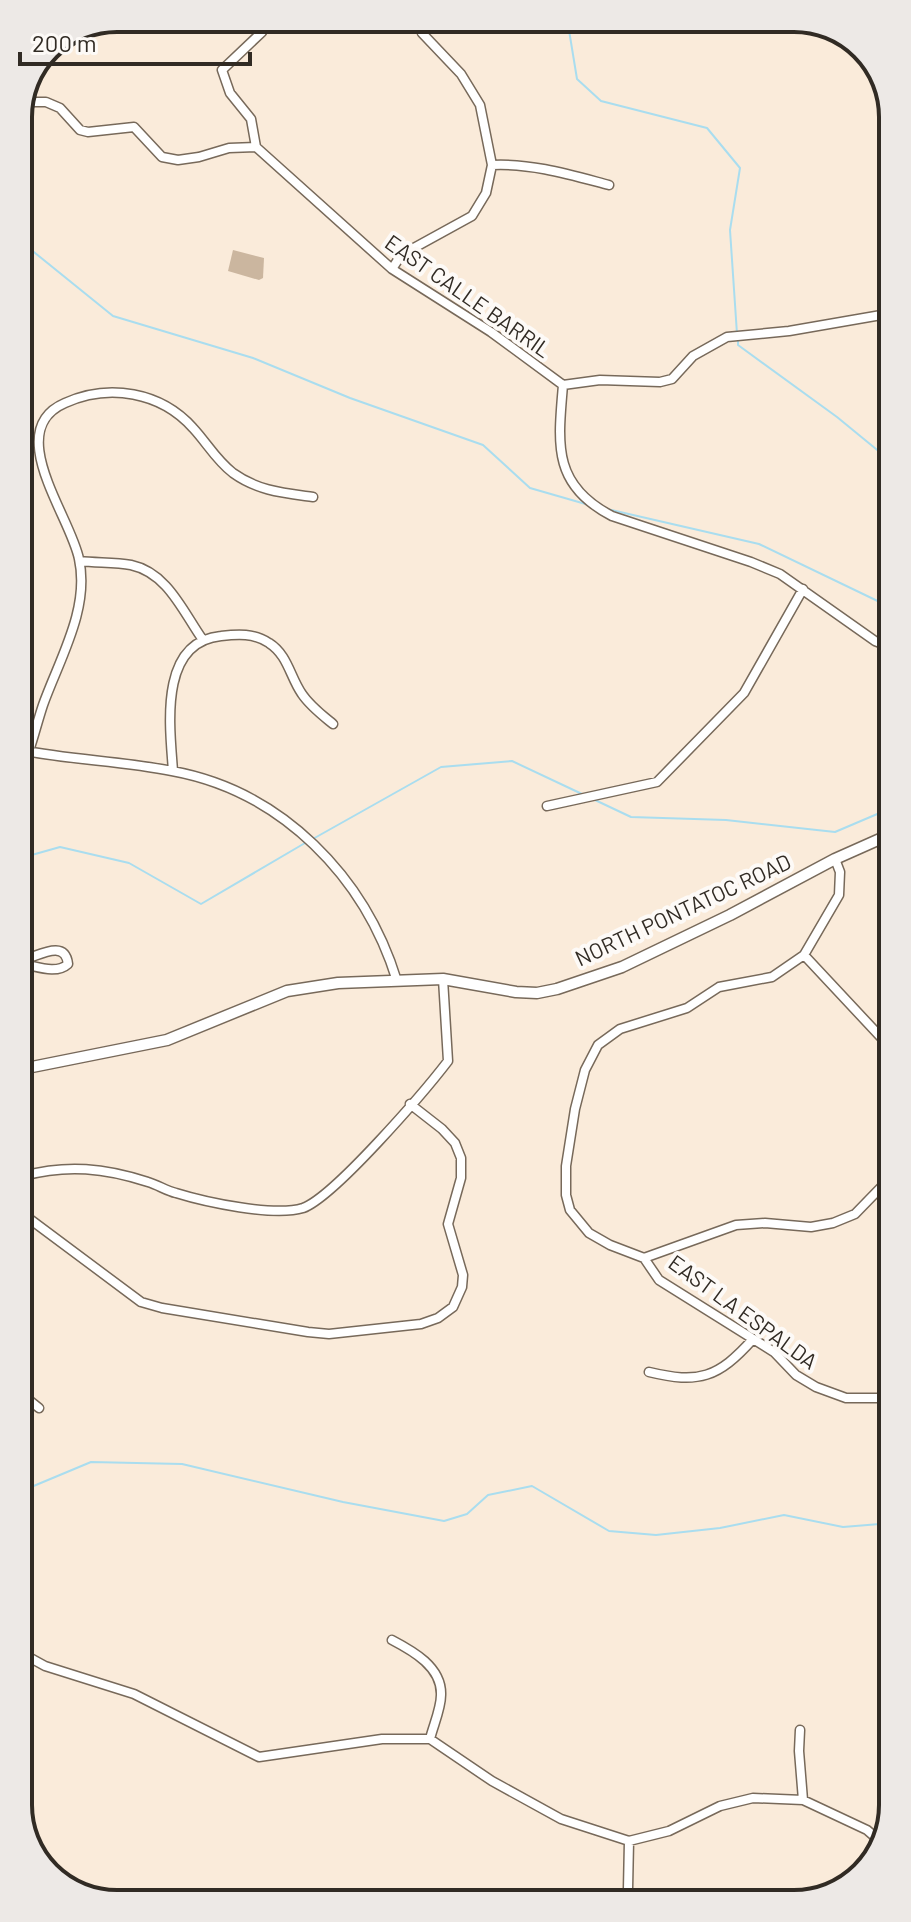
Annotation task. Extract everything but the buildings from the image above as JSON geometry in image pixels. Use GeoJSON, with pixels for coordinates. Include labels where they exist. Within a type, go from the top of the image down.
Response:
{"type":"FeatureCollection","features":[{"type":"Feature","properties":{"kind":"street","name":"EAST CALLE BARRIL"},"geometry":{"type":"LineString","coordinates":[[262,32],[222,70],[230,93],[251,119],[256,147],[392,269],[491,332],[563,385]]}},
{"type":"Feature","properties":{"kind":"street"},"geometry":{"type":"LineString","coordinates":[[392,269],[401,255],[472,216],[486,193],[492,165],[480,105],[461,74],[422,33]]}},
{"type":"Feature","properties":{"kind":"street"},"geometry":{"type":"LineString","coordinates":[[34,102],[46,102],[60,108],[80,130],[88,132],[134,127],[162,157],[178,160],[229,148],[256,147]]}},
{"type":"Feature","properties":{"kind":"street"},"geometry":{"type":"LineString","coordinates":[[492,165],[540,168],[609,185]]}},
{"type":"Feature","properties":{"kind":"street"},"geometry":{"type":"LineString","coordinates":[[879,315],[789,331],[727,337],[693,356],[672,379],[660,382],[615,379],[563,385],[558,441],[563,465],[574,485],[592,505],[612,516],[751,562],[803,589],[879,643]]}},
{"type":"Feature","properties":{"kind":"street"},"geometry":{"type":"LineString","coordinates":[[32,733],[78,605],[80,561],[59,503],[42,472],[38,444],[42,426],[61,404],[80,397],[113,392],[141,395],[171,409],[236,475],[267,491],[313,497]]}},
{"type":"Feature","properties":{"kind":"street"},"geometry":{"type":"LineString","coordinates":[[80,561],[129,565],[148,571],[164,583],[203,640]]}},
{"type":"Feature","properties":{"kind":"street"},"geometry":{"type":"LineString","coordinates":[[547,806],[657,782],[744,693],[803,589]]}},
{"type":"Feature","properties":{"kind":"street"},"geometry":{"type":"LineString","coordinates":[[173,771],[170,695],[176,673],[203,640],[238,633],[269,643],[287,662],[303,696],[333,724]]}},
{"type":"Feature","properties":{"kind":"street"},"geometry":{"type":"LineString","coordinates":[[32,751],[173,771],[216,784],[293,824],[315,842],[345,878],[387,948],[397,981]]}},
{"type":"Feature","properties":{"kind":"street","name":"NORTH PONTATOC ROAD"},"geometry":{"type":"LineString","coordinates":[[32,1067],[167,1040],[287,991],[338,983],[443,979],[528,993],[575,984],[622,967],[879,839]]}},
{"type":"Feature","properties":{"kind":"street","name":"EAST LA ESPALDA"},"geometry":{"type":"LineString","coordinates":[[835,859],[840,872],[839,895],[804,955],[772,977],[719,987],[687,1008],[620,1029],[598,1045],[585,1070],[575,1109],[566,1166],[566,1195],[570,1210],[589,1233],[644,1258],[659,1280],[774,1352],[796,1375],[816,1387],[846,1398],[879,1398]]}},
{"type":"Feature","properties":{"kind":"street"},"geometry":{"type":"LineString","coordinates":[[32,958],[55,950],[67,957],[68,964],[63,969],[54,970],[32,964]]}},
{"type":"Feature","properties":{"kind":"street"},"geometry":{"type":"LineString","coordinates":[[804,955],[879,1035]]}},
{"type":"Feature","properties":{"kind":"street"},"geometry":{"type":"LineString","coordinates":[[32,1174],[69,1167],[94,1168],[221,1204],[277,1210],[301,1208],[320,1199],[448,1061],[443,979]]}},
{"type":"Feature","properties":{"kind":"street"},"geometry":{"type":"LineString","coordinates":[[32,1221],[137,1300],[151,1305],[329,1334],[421,1324],[438,1318],[453,1307],[462,1287],[461,1261],[448,1224],[461,1178],[461,1158],[455,1143],[442,1129],[410,1104]]}},
{"type":"Feature","properties":{"kind":"street"},"geometry":{"type":"LineString","coordinates":[[644,1258],[736,1225],[765,1223],[811,1227],[833,1223],[855,1214],[879,1189]]}},
{"type":"Feature","properties":{"kind":"street"},"geometry":{"type":"LineString","coordinates":[[649,1372],[680,1380],[709,1375],[737,1357],[753,1339]]}},
{"type":"Feature","properties":{"kind":"street"},"geometry":{"type":"LineString","coordinates":[[32,1402],[39,1408]]}},
{"type":"Feature","properties":{"kind":"street"},"geometry":{"type":"LineString","coordinates":[[392,1640],[418,1654],[435,1673],[441,1694],[430,1739]]}},
{"type":"Feature","properties":{"kind":"street"},"geometry":{"type":"LineString","coordinates":[[32,1659],[45,1666],[134,1694],[259,1757],[382,1739],[430,1739],[492,1781],[561,1819],[629,1841],[669,1831],[720,1806],[753,1798],[803,1800],[873,1835]]}},
{"type":"Feature","properties":{"kind":"street"},"geometry":{"type":"LineString","coordinates":[[800,1730],[803,1800]]}},
{"type":"Feature","properties":{"kind":"street"},"geometry":{"type":"LineString","coordinates":[[628,1890],[629,1841]]}},
{"type":"Feature","properties":{"kind":"shaded area"},"geometry":{"type":"Polygon","coordinates":[[[233,250],[264,258],[263,278],[259,280],[228,271],[233,250]]]}},
{"type":"Feature","properties":{"kind":"waterway"},"geometry":{"type":"LineString","coordinates":[[569,32],[577,79],[601,101],[707,128],[740,168],[730,230],[737,334]]}},
{"type":"Feature","properties":{"kind":"waterway"},"geometry":{"type":"LineString","coordinates":[[32,251],[113,316],[253,358],[350,398],[483,445],[530,488],[589,505]]}},
{"type":"Feature","properties":{"kind":"waterway"},"geometry":{"type":"LineString","coordinates":[[738,340],[738,345],[879,451]]}},
{"type":"Feature","properties":{"kind":"waterway"},"geometry":{"type":"LineString","coordinates":[[607,509],[759,544],[879,602]]}},
{"type":"Feature","properties":{"kind":"waterway"},"geometry":{"type":"LineString","coordinates":[[311,840],[441,767],[512,761],[582,794]]}},
{"type":"Feature","properties":{"kind":"waterway"},"geometry":{"type":"LineString","coordinates":[[595,800],[631,817],[726,820],[835,832],[879,813]]}},
{"type":"Feature","properties":{"kind":"waterway"},"geometry":{"type":"LineString","coordinates":[[32,855],[60,847],[129,863],[201,904],[305,843]]}},
{"type":"Feature","properties":{"kind":"waterway"},"geometry":{"type":"LineString","coordinates":[[32,1487],[91,1462],[182,1464],[343,1502],[444,1521],[467,1514],[488,1495],[532,1486],[609,1531],[656,1535],[720,1528],[784,1515],[843,1527],[879,1524]]}}]}
